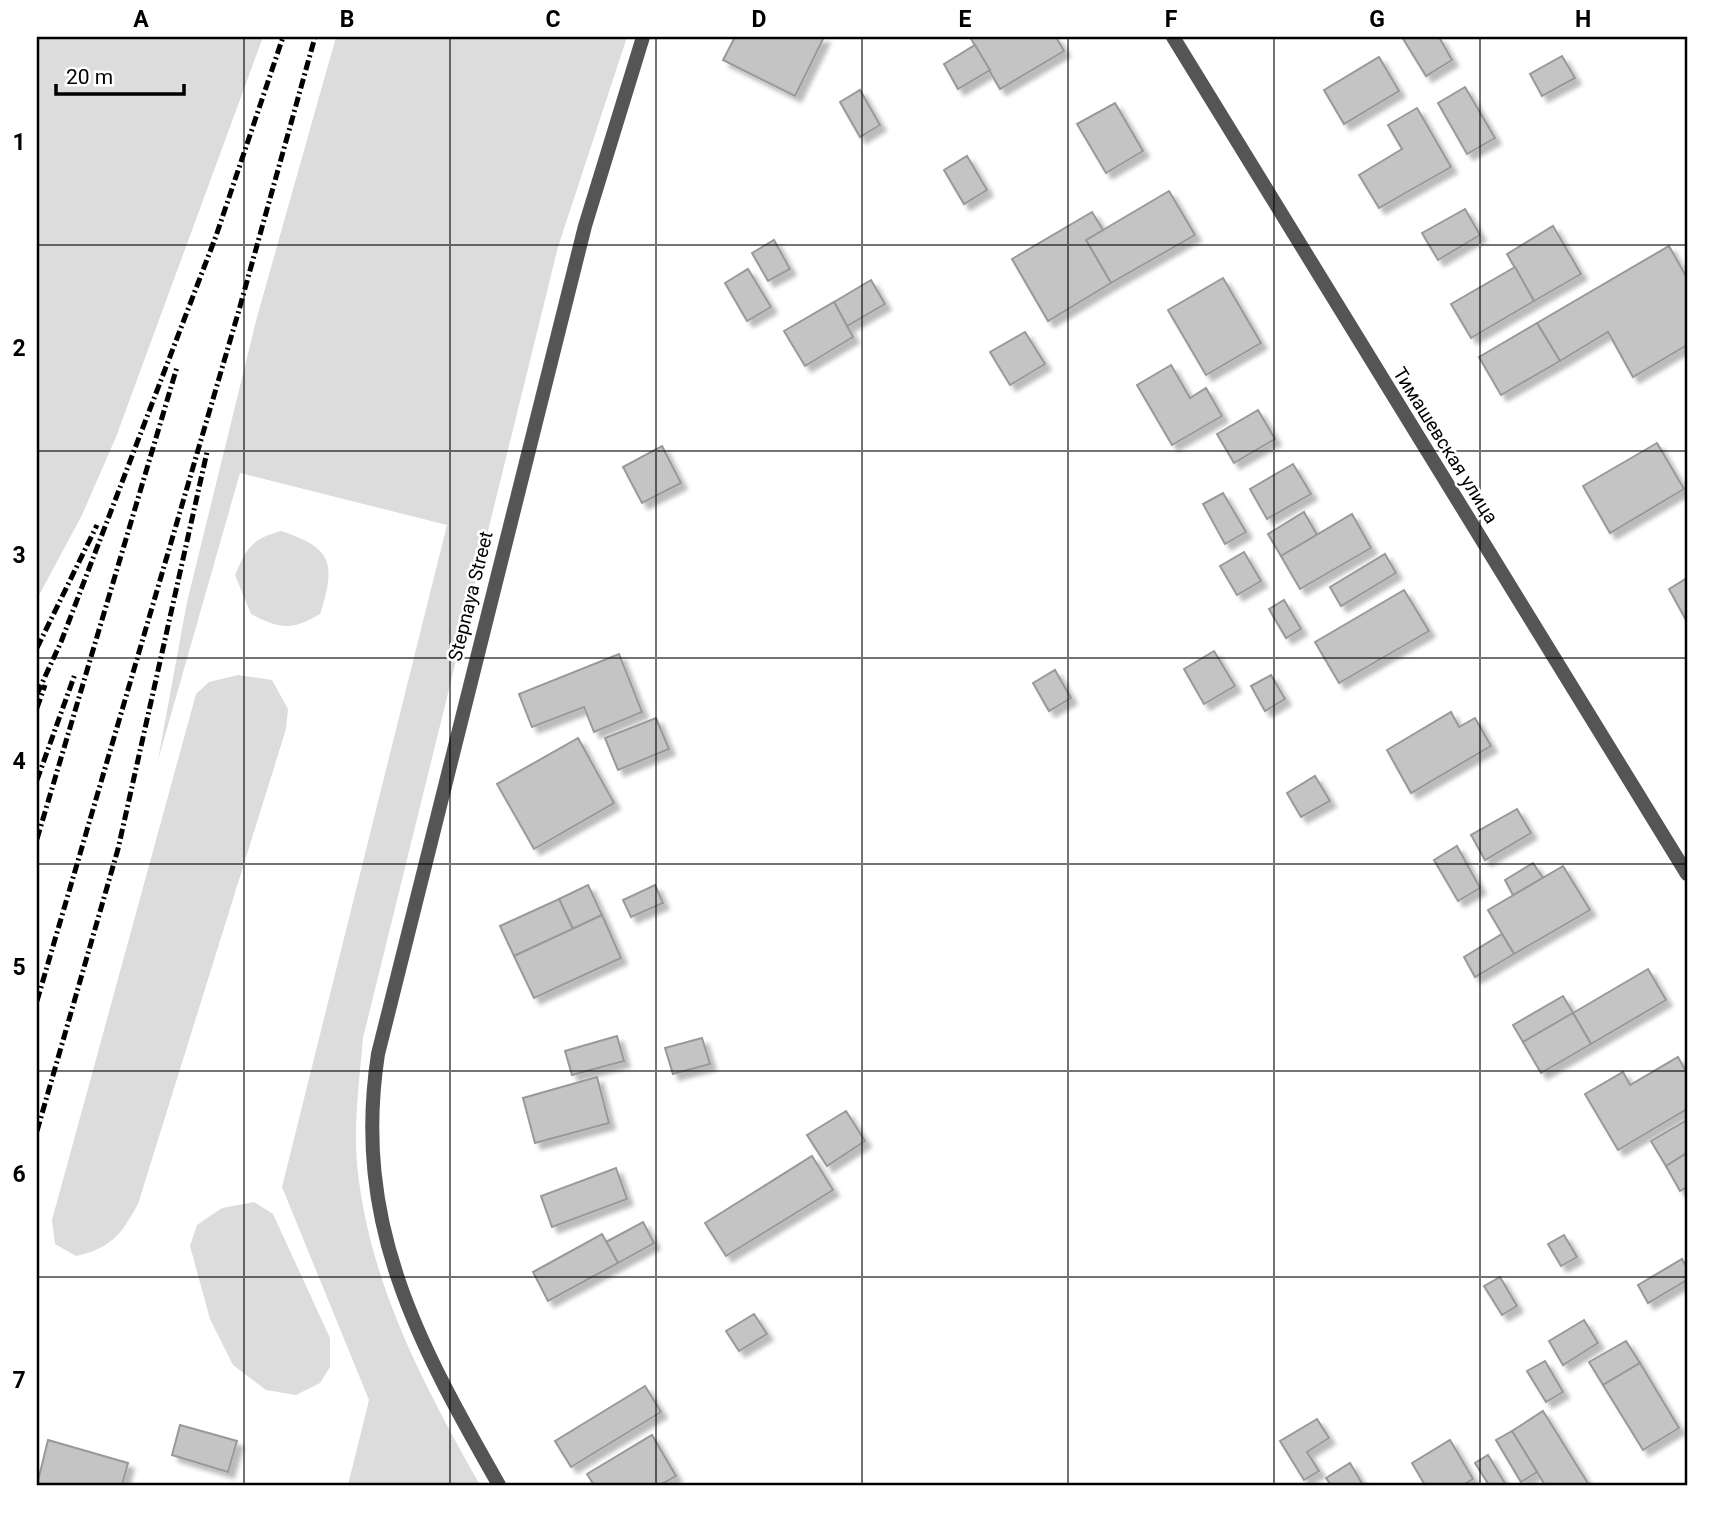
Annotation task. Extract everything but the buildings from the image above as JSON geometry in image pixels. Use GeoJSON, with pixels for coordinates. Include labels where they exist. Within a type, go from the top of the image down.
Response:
{"type":"FeatureCollection","features":[{"type":"Feature","properties":{"kind":"street","name":"Stepnaya Street"},"geometry":{"type":"LineString","coordinates":[[499,1485],[439,1378],[415,1325],[397,1274],[372,1172],[371,1102],[378,1054],[585,226],[643,37]]}},
{"type":"Feature","properties":{"kind":"street","name":"Тимашевская улица"},"geometry":{"type":"LineString","coordinates":[[1173,37],[1687,874]]}},
{"type":"Feature","properties":{"kind":"shaded area"},"geometry":{"type":"Polygon","coordinates":[[[37,37],[263,37],[116,437],[82,515],[37,599],[37,37]]]}},
{"type":"Feature","properties":{"kind":"shaded area"},"geometry":{"type":"Polygon","coordinates":[[[336,37],[627,37],[558,247],[363,1038],[356,1146],[366,1222],[390,1301],[405,1339],[440,1413],[480,1485],[348,1485],[369,1400],[282,1187],[447,525],[240,473],[158,760],[187,602],[257,317],[336,37]]]}},
{"type":"Feature","properties":{"kind":"shaded area"},"geometry":{"type":"Polygon","coordinates":[[[281,531],[311,544],[326,560],[328,570],[328,582],[320,614],[301,623],[286,626],[270,623],[251,614],[235,575],[243,557],[257,541],[281,531]]]}},
{"type":"Feature","properties":{"kind":"shaded area"},"geometry":{"type":"Polygon","coordinates":[[[238,675],[272,680],[288,709],[286,729],[138,1204],[114,1239],[98,1249],[76,1256],[55,1244],[52,1220],[196,694],[209,682],[238,675]]]}},
{"type":"Feature","properties":{"kind":"shaded area"},"geometry":{"type":"Polygon","coordinates":[[[254,1202],[273,1214],[330,1338],[330,1367],[320,1383],[296,1395],[266,1390],[233,1365],[210,1319],[190,1246],[197,1225],[222,1208],[254,1202]]]}},
{"type":"Feature","properties":{"kind":"railway"},"geometry":{"type":"LineString","coordinates":[[37,694],[61,642],[216,236],[283,37]]}},
{"type":"Feature","properties":{"kind":"railway"},"geometry":{"type":"LineString","coordinates":[[37,1001],[239,310],[315,37]]}},
{"type":"Feature","properties":{"kind":"railway"},"geometry":{"type":"LineString","coordinates":[[37,839],[177,367]]}},
{"type":"Feature","properties":{"kind":"railway"},"geometry":{"type":"LineString","coordinates":[[37,1131],[118,849],[207,452]]}},
{"type":"Feature","properties":{"kind":"railway"},"geometry":{"type":"LineString","coordinates":[[37,648],[97,525]]}},
{"type":"Feature","properties":{"kind":"railway"},"geometry":{"type":"LineString","coordinates":[[37,780],[75,674]]}},
{"type":"Feature","properties":{"kind":"railway"},"geometry":{"type":"LineString","coordinates":[[37,708],[45,685]]}}]}
